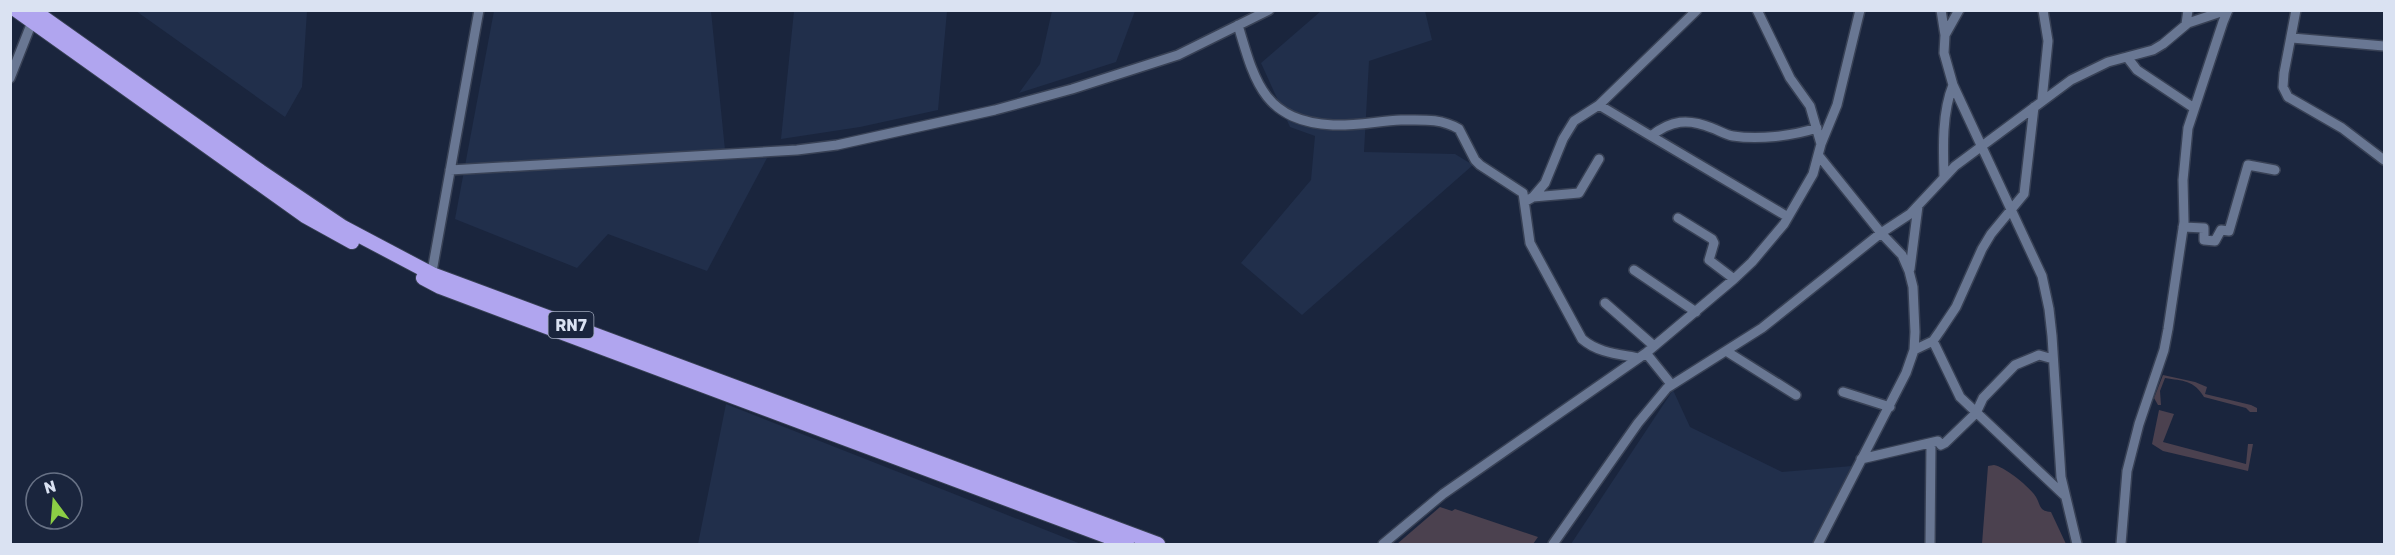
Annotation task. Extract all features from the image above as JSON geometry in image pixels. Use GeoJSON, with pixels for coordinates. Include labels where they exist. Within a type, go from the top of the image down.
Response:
{"type":"FeatureCollection","features":[{"type":"Feature","properties":{"kind":"highway","name":"RN7"},"geometry":{"type":"LineString","coordinates":[[16,10],[33,16],[343,227],[430,278],[1127,544]]}},
{"type":"Feature","properties":{"kind":"highway","name":"RN7"},"geometry":{"type":"LineString","coordinates":[[430,278],[1158,544]]}},
{"type":"Feature","properties":{"kind":"street"},"geometry":{"type":"LineString","coordinates":[[430,278],[478,10]]}},
{"type":"Feature","properties":{"kind":"street"},"geometry":{"type":"LineString","coordinates":[[450,170],[797,150],[837,145],[995,110],[1072,89],[1178,55],[1269,10]]}},
{"type":"Feature","properties":{"kind":"street"},"geometry":{"type":"LineString","coordinates":[[1529,199],[1545,183],[1568,130],[1578,117],[1599,105],[1698,10]]}},
{"type":"Feature","properties":{"kind":"street"},"geometry":{"type":"LineString","coordinates":[[1757,10],[1786,72],[1810,106],[1821,144]]}},
{"type":"Feature","properties":{"kind":"street"},"geometry":{"type":"LineString","coordinates":[[1383,544],[1443,494],[1654,346],[1752,262],[1788,217],[1813,174],[1821,144],[1837,105],[1860,10]]}},
{"type":"Feature","properties":{"kind":"street"},"geometry":{"type":"LineString","coordinates":[[1941,10],[1945,35],[1944,53],[1953,85],[2001,183],[2042,276],[2049,309],[2061,477],[2078,544]]}},
{"type":"Feature","properties":{"kind":"street"},"geometry":{"type":"LineString","coordinates":[[1945,35],[1959,10]]}},
{"type":"Feature","properties":{"kind":"street"},"geometry":{"type":"LineString","coordinates":[[2042,100],[2048,41],[2043,10]]}},
{"type":"Feature","properties":{"kind":"street"},"geometry":{"type":"LineString","coordinates":[[2186,24],[2188,10]]}},
{"type":"Feature","properties":{"kind":"street"},"geometry":{"type":"LineString","coordinates":[[1554,544],[1638,423],[1671,384],[1762,327],[1881,233],[1910,214],[1944,176],[2042,100],[2090,70],[2153,50],[2186,24],[2228,10]]}},
{"type":"Feature","properties":{"kind":"street"},"geometry":{"type":"LineString","coordinates":[[2121,544],[2127,471],[2139,424],[2164,350],[2183,227],[2184,156],[2188,128],[2228,10]]}},
{"type":"Feature","properties":{"kind":"street"},"geometry":{"type":"LineString","coordinates":[[2296,10],[2284,73],[2283,87],[2288,97],[2342,128],[2385,160]]}},
{"type":"Feature","properties":{"kind":"street"},"geometry":{"type":"LineString","coordinates":[[10,78],[33,16]]}},
{"type":"Feature","properties":{"kind":"street"},"geometry":{"type":"LineString","coordinates":[[1238,25],[1254,75],[1279,110],[1290,116],[1333,125],[1430,119],[1455,126],[1463,134],[1471,153],[1480,165],[1517,188],[1529,199],[1530,243],[1582,339],[1599,350],[1642,355],[1671,384]]}},
{"type":"Feature","properties":{"kind":"street"},"geometry":{"type":"LineString","coordinates":[[2292,38],[2385,46]]}},
{"type":"Feature","properties":{"kind":"street"},"geometry":{"type":"LineString","coordinates":[[2127,57],[2138,70],[2194,108]]}},
{"type":"Feature","properties":{"kind":"street"},"geometry":{"type":"LineString","coordinates":[[1944,176],[1944,129],[1948,100],[1953,85]]}},
{"type":"Feature","properties":{"kind":"street"},"geometry":{"type":"LineString","coordinates":[[1599,105],[1788,217]]}},
{"type":"Feature","properties":{"kind":"street"},"geometry":{"type":"LineString","coordinates":[[1914,350],[1933,341],[1955,310],[1982,249],[2024,194],[2027,186],[2034,107]]}},
{"type":"Feature","properties":{"kind":"street"},"geometry":{"type":"LineString","coordinates":[[1651,136],[1664,126],[1679,121],[1696,121],[1732,136],[1791,134],[1817,128]]}},
{"type":"Feature","properties":{"kind":"street"},"geometry":{"type":"LineString","coordinates":[[1818,544],[1890,407],[1914,350],[1914,287],[1902,255],[1881,233],[1819,156]]}},
{"type":"Feature","properties":{"kind":"street"},"geometry":{"type":"LineString","coordinates":[[1529,199],[1579,193],[1599,159]]}},
{"type":"Feature","properties":{"kind":"street"},"geometry":{"type":"LineString","coordinates":[[2183,227],[2204,228],[2204,240],[2215,241],[2221,230],[2229,231],[2248,165],[2275,170]]}},
{"type":"Feature","properties":{"kind":"street"},"geometry":{"type":"LineString","coordinates":[[1909,271],[1918,206]]}},
{"type":"Feature","properties":{"kind":"street"},"geometry":{"type":"LineString","coordinates":[[1678,218],[1712,239],[1714,243],[1709,260],[1734,279]]}},
{"type":"Feature","properties":{"kind":"street"},"geometry":{"type":"LineString","coordinates":[[1634,270],[1696,312]]}},
{"type":"Feature","properties":{"kind":"street"},"geometry":{"type":"LineString","coordinates":[[1605,303],[1654,346]]}},
{"type":"Feature","properties":{"kind":"street"},"geometry":{"type":"LineString","coordinates":[[1933,341],[1960,397],[2064,495]]}},
{"type":"Feature","properties":{"kind":"street"},"geometry":{"type":"LineString","coordinates":[[1726,351],[1796,395]]}},
{"type":"Feature","properties":{"kind":"street"},"geometry":{"type":"LineString","coordinates":[[1861,459],[1938,441],[1941,445],[1945,443],[1976,413],[1978,406],[1989,391],[2015,365],[2039,355],[2053,359]]}},
{"type":"Feature","properties":{"kind":"street"},"geometry":{"type":"LineString","coordinates":[[1843,392],[1890,407]]}},
{"type":"Feature","properties":{"kind":"street"},"geometry":{"type":"LineString","coordinates":[[1930,544],[1931,443]]}},
{"type":"Feature","properties":{"kind":"shaded area"},"geometry":{"type":"Polygon","coordinates":[[[136,11],[307,11],[302,87],[285,117],[136,11]]]}},
{"type":"Feature","properties":{"kind":"shaded area"},"geometry":{"type":"Polygon","coordinates":[[[494,11],[711,11],[726,160],[767,158],[707,271],[608,234],[577,268],[455,219],[494,11]]]}},
{"type":"Feature","properties":{"kind":"shaded area"},"geometry":{"type":"Polygon","coordinates":[[[794,11],[947,11],[938,110],[860,127],[781,139],[794,11]]]}},
{"type":"Feature","properties":{"kind":"shaded area"},"geometry":{"type":"Polygon","coordinates":[[[1052,11],[1135,11],[1116,62],[1019,93],[1040,64],[1052,11]]]}},
{"type":"Feature","properties":{"kind":"shaded area"},"geometry":{"type":"Polygon","coordinates":[[[1321,11],[1425,11],[1432,40],[1369,61],[1364,152],[1455,154],[1473,165],[1302,315],[1241,263],[1311,180],[1315,136],[1290,127],[1261,63],[1321,11]]]}},
{"type":"Feature","properties":{"kind":"shaded area"},"geometry":{"type":"Polygon","coordinates":[[[2163,375],[2195,382],[2207,387],[2205,394],[2251,405],[2257,408],[2257,412],[2250,412],[2246,408],[2204,397],[2192,384],[2165,378],[2160,391],[2161,405],[2158,405],[2154,398],[2163,375]]]}},
{"type":"Feature","properties":{"kind":"shaded area"},"geometry":{"type":"Polygon","coordinates":[[[1673,390],[1690,427],[1782,472],[1852,466],[1812,544],[1571,544],[1673,390]]]}},
{"type":"Feature","properties":{"kind":"shaded area"},"geometry":{"type":"Polygon","coordinates":[[[726,404],[1081,544],[698,544],[726,404]]]}},
{"type":"Feature","properties":{"kind":"shaded area"},"geometry":{"type":"Polygon","coordinates":[[[2159,410],[2174,414],[2163,442],[2246,464],[2248,444],[2253,444],[2248,471],[2163,451],[2152,444],[2159,410]]]}},
{"type":"Feature","properties":{"kind":"shaded area"},"geometry":{"type":"Polygon","coordinates":[[[1994,465],[2011,473],[2033,493],[2042,509],[2051,512],[2066,544],[1982,544],[1988,466],[1994,465]]]}},
{"type":"Feature","properties":{"kind":"shaded area"},"geometry":{"type":"Polygon","coordinates":[[[1440,507],[1452,511],[1455,509],[1538,537],[1533,544],[1397,544],[1440,507]]]}}]}
